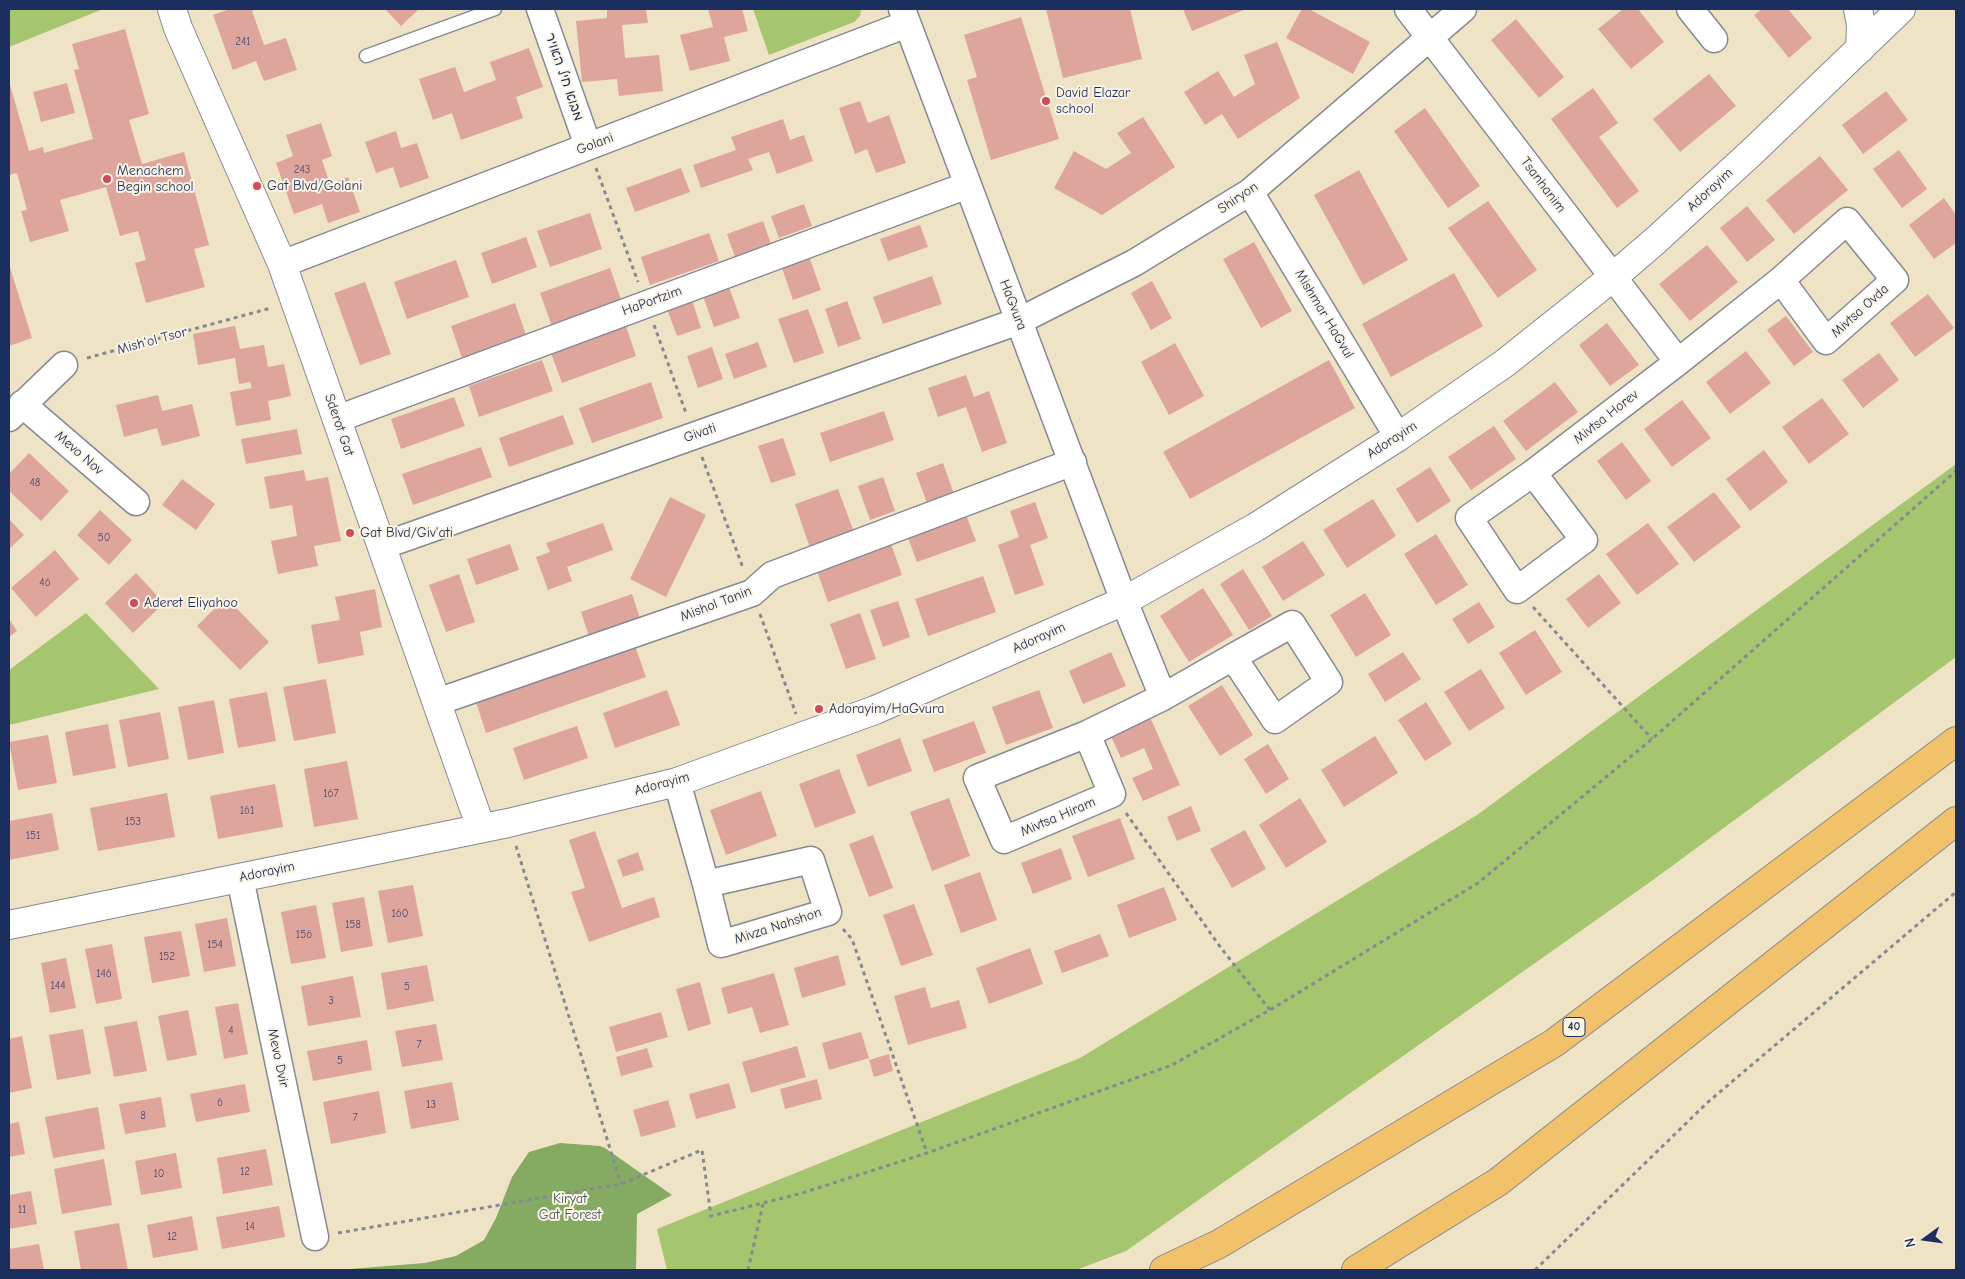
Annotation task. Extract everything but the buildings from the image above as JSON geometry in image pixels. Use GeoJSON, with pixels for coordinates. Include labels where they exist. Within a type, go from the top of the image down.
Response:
{"type":"FeatureCollection","features":[{"type":"Feature","properties":{"kind":"highway","name":"40"},"geometry":{"type":"LineString","coordinates":[[1164,1270],[1218,1244],[1554,1043],[1956,741]]}},
{"type":"Feature","properties":{"kind":"highway"},"geometry":{"type":"LineString","coordinates":[[1356,1270],[1498,1182],[1956,821]]}},
{"type":"Feature","properties":{"kind":"street","name":"מבוא חיל האויר"},"geometry":{"type":"LineString","coordinates":[[540,9],[588,146]]}},
{"type":"Feature","properties":{"kind":"street","name":"Tsanhanim"},"geometry":{"type":"LineString","coordinates":[[1408,9],[1678,362]]}},
{"type":"Feature","properties":{"kind":"street","name":"Shiryon"},"geometry":{"type":"LineString","coordinates":[[1019,321],[1134,263],[1250,192],[1463,9]]}},
{"type":"Feature","properties":{"kind":"street"},"geometry":{"type":"LineString","coordinates":[[1690,9],[1714,39]]}},
{"type":"Feature","properties":{"kind":"street"},"geometry":{"type":"LineString","coordinates":[[1858,9],[1861,25],[1860,49]]}},
{"type":"Feature","properties":{"kind":"street","name":"Adorayim"},"geometry":{"type":"LineString","coordinates":[[9,925],[508,823],[677,782],[875,710],[1124,601],[1256,527],[1398,437],[1505,362],[1613,277],[1717,184],[1860,49],[1894,10]]}},
{"type":"Feature","properties":{"kind":"street","name":"Sderot Gat"},"geometry":{"type":"LineString","coordinates":[[171,15],[282,264],[481,828]]}},
{"type":"Feature","properties":{"kind":"street","name":"Golani"},"geometry":{"type":"LineString","coordinates":[[282,264],[588,146],[905,16]]}},
{"type":"Feature","properties":{"kind":"street","name":"HaGvura"},"geometry":{"type":"LineString","coordinates":[[905,16],[1124,601],[1163,697]]}},
{"type":"Feature","properties":{"kind":"street","name":"HaPortzim"},"geometry":{"type":"LineString","coordinates":[[337,419],[968,185]]}},
{"type":"Feature","properties":{"kind":"street","name":"Mishmar HaGvul"},"geometry":{"type":"LineString","coordinates":[[1250,192],[1398,437]]}},
{"type":"Feature","properties":{"kind":"street","name":"Mivtsa Ovda"},"geometry":{"type":"LineString","coordinates":[[1678,362],[1781,280],[1847,221],[1894,280],[1826,341],[1781,280]]}},
{"type":"Feature","properties":{"kind":"street","name":"Givati"},"geometry":{"type":"LineString","coordinates":[[382,546],[1019,321]]}},
{"type":"Feature","properties":{"kind":"street","name":"Mivtsa Horev"},"geometry":{"type":"LineString","coordinates":[[1517,590],[1469,518],[1533,473],[1678,362]]}},
{"type":"Feature","properties":{"kind":"street"},"geometry":{"type":"LineString","coordinates":[[15,411],[64,364]]}},
{"type":"Feature","properties":{"kind":"street","name":"Mevo Nov"},"geometry":{"type":"LineString","coordinates":[[15,411],[136,502]]}},
{"type":"Feature","properties":{"kind":"street","name":"Mishol Tanin"},"geometry":{"type":"LineString","coordinates":[[437,702],[752,593],[772,575],[1073,462]]}},
{"type":"Feature","properties":{"kind":"street"},"geometry":{"type":"LineString","coordinates":[[1517,590],[1584,540],[1533,473]]}},
{"type":"Feature","properties":{"kind":"street","name":"Mivtsa Hiram"},"geometry":{"type":"LineString","coordinates":[[1086,734],[1112,794],[1004,840],[977,778],[1086,734],[1163,697],[1233,657]]}},
{"type":"Feature","properties":{"kind":"street","name":"Mivza Nahshon"},"geometry":{"type":"LineString","coordinates":[[677,782],[721,944],[828,912],[812,860],[706,884]]}},
{"type":"Feature","properties":{"kind":"street","name":"Mevo Dvir"},"geometry":{"type":"LineString","coordinates":[[240,878],[315,1237]]}},
{"type":"Feature","properties":{"kind":"lane"},"geometry":{"type":"LineString","coordinates":[[366,56],[494,9]]}},
{"type":"Feature","properties":{"kind":"path","name":"Mish'ol Tsor"},"geometry":{"type":"LineString","coordinates":[[64,364],[296,302]]}},
{"type":"Feature","properties":{"kind":"path"},"geometry":{"type":"LineString","coordinates":[[315,1237],[621,1184],[702,1150],[711,1216],[799,1194],[927,1153],[1172,1065],[1270,1010],[1478,883],[1652,740],[1956,471]]}},
{"type":"Feature","properties":{"kind":"path"},"geometry":{"type":"LineString","coordinates":[[1517,590],[1652,740]]}},
{"type":"Feature","properties":{"kind":"path"},"geometry":{"type":"LineString","coordinates":[[1112,794],[1221,948],[1270,1010]]}},
{"type":"Feature","properties":{"kind":"path"},"geometry":{"type":"LineString","coordinates":[[508,823],[621,1184]]}},
{"type":"Feature","properties":{"kind":"path"},"geometry":{"type":"LineString","coordinates":[[1535,1270],[1708,1102],[1956,892]]}},
{"type":"Feature","properties":{"kind":"path"},"geometry":{"type":"LineString","coordinates":[[828,912],[852,940],[927,1153]]}},
{"type":"Feature","properties":{"kind":"path"},"geometry":{"type":"LineString","coordinates":[[748,1270],[763,1204]]}},
{"type":"Feature","properties":{"kind":"green space"},"geometry":{"type":"Polygon","coordinates":[[[9,9],[103,9],[9,47],[9,9]]]}},
{"type":"Feature","properties":{"kind":"green space"},"geometry":{"type":"Polygon","coordinates":[[[753,9],[861,9],[860,16],[854,22],[769,55],[753,9]]]}},
{"type":"Feature","properties":{"kind":"green space"},"geometry":{"type":"Polygon","coordinates":[[[1956,464],[1956,657],[1653,880],[1126,1251],[1076,1270],[667,1270],[657,1229],[1080,1058],[1477,815],[1956,464]]]}},
{"type":"Feature","properties":{"kind":"green space"},"geometry":{"type":"Polygon","coordinates":[[[86,613],[159,689],[9,725],[9,670],[86,613]]]}},
{"type":"Feature","properties":{"kind":"green space","name":"Kiryat Gat Forest"},"geometry":{"type":"Polygon","coordinates":[[[560,1143],[605,1148],[672,1195],[637,1214],[636,1270],[338,1270],[425,1263],[456,1256],[484,1240],[496,1218],[512,1177],[529,1152],[560,1143]]]}},
{"type":"Feature","properties":{"kind":"place","name":"David Elazar school"},"geometry":{"type":"Point","coordinates":[1046,101]}},
{"type":"Feature","properties":{"kind":"place","name":"Menachem Begin school"},"geometry":{"type":"Point","coordinates":[107,179]}},
{"type":"Feature","properties":{"kind":"place","name":"Gat Blvd/Golani"},"geometry":{"type":"Point","coordinates":[257,186]}},
{"type":"Feature","properties":{"kind":"place","name":"Gat Blvd/Giv'ati"},"geometry":{"type":"Point","coordinates":[350,533]}},
{"type":"Feature","properties":{"kind":"place","name":"Aderet Eliyahoo"},"geometry":{"type":"Point","coordinates":[134,603]}},
{"type":"Feature","properties":{"kind":"place","name":"Adorayim/HaGvura"},"geometry":{"type":"Point","coordinates":[819,709]}}]}
